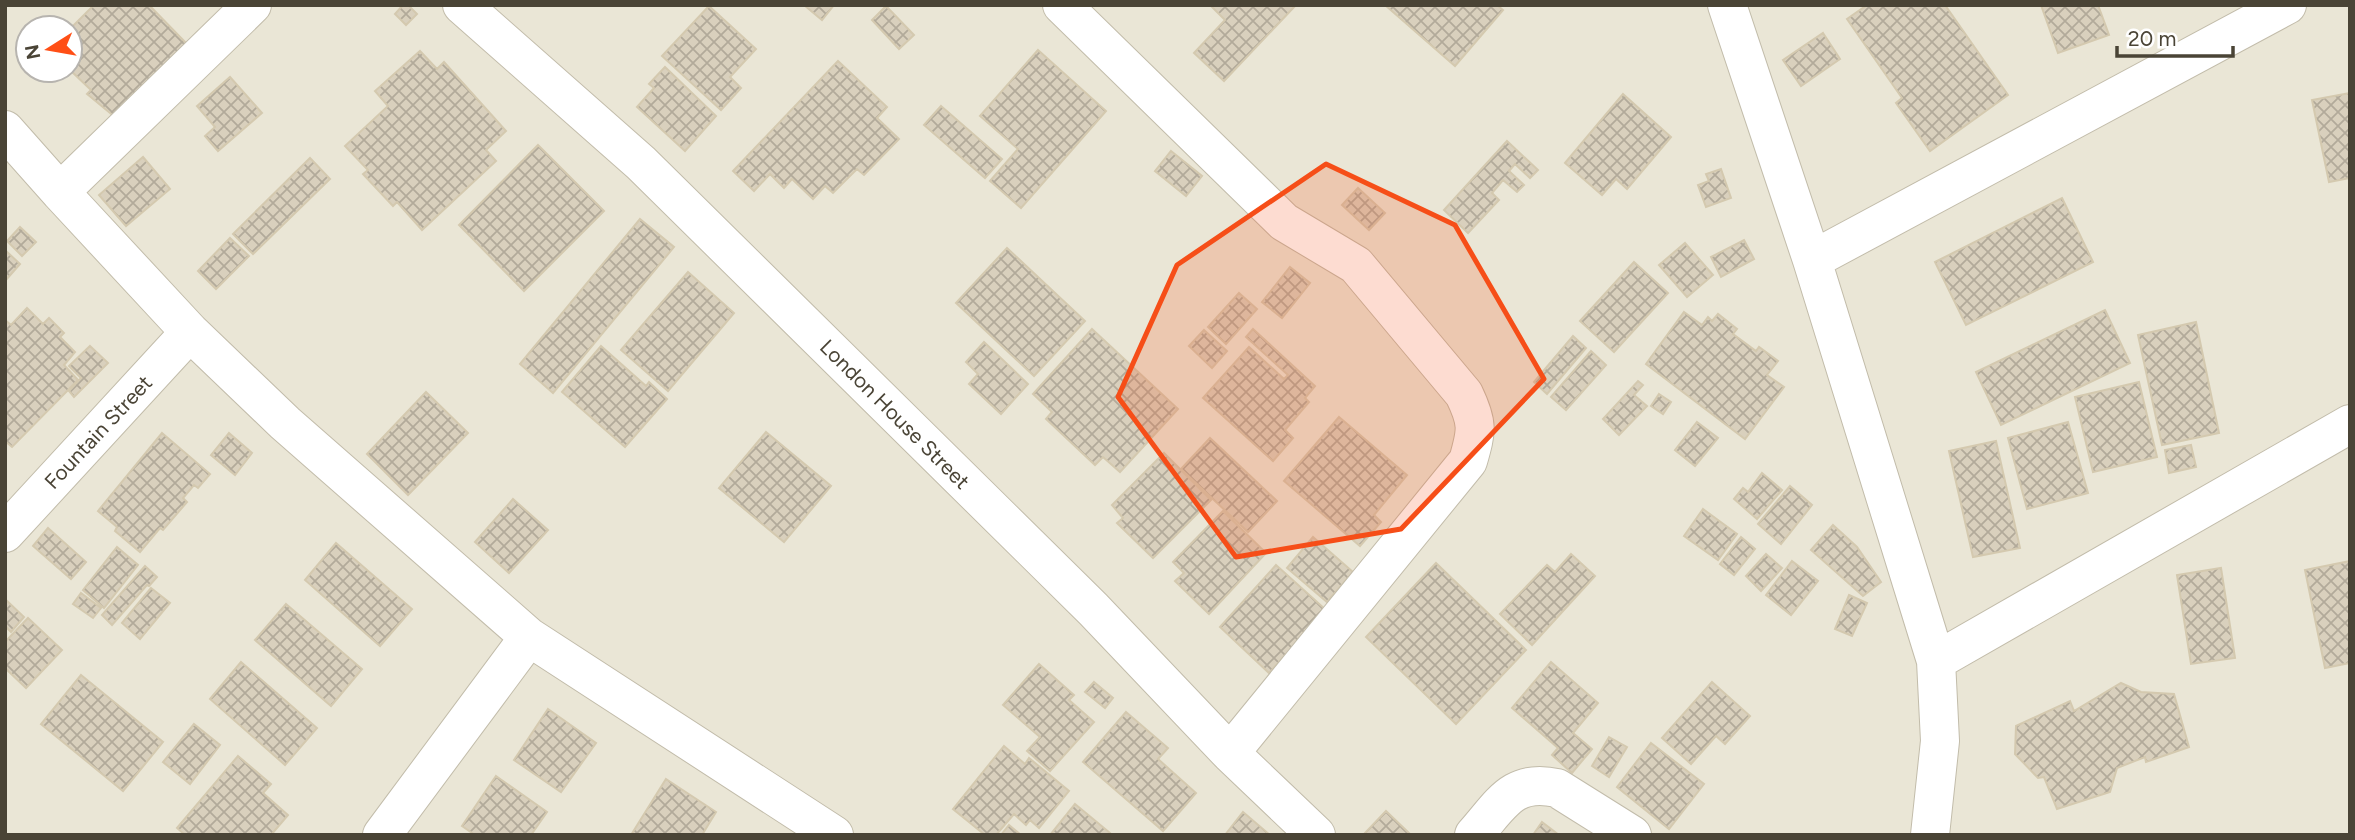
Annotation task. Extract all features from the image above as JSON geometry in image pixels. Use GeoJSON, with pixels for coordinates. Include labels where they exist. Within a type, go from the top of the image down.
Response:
{"type":"FeatureCollection","features":[{"type":"Feature","properties":{"kind":"street"},"geometry":{"type":"LineString","coordinates":[[60,192],[252,5]]}},
{"type":"Feature","properties":{"kind":"street","name":"London House Street"},"geometry":{"type":"LineString","coordinates":[[462,5],[641,163],[1093,609],[1230,754],[1315,835]]}},
{"type":"Feature","properties":{"kind":"street"},"geometry":{"type":"LineString","coordinates":[[1062,5],[1284,222],[1356,265],[1464,394],[1474,413],[1476,433],[1468,461],[1230,754]]}},
{"type":"Feature","properties":{"kind":"street"},"geometry":{"type":"LineString","coordinates":[[1727,5],[1812,260],[1936,661],[1940,741],[1930,835]]}},
{"type":"Feature","properties":{"kind":"street"},"geometry":{"type":"LineString","coordinates":[[1812,260],[2287,5]]}},
{"type":"Feature","properties":{"kind":"street"},"geometry":{"type":"LineString","coordinates":[[5,130],[190,331],[285,423],[530,637],[834,835]]}},
{"type":"Feature","properties":{"kind":"street","name":"Fountain Street"},"geometry":{"type":"LineString","coordinates":[[5,533],[190,331]]}},
{"type":"Feature","properties":{"kind":"street"},"geometry":{"type":"LineString","coordinates":[[1936,661],[2350,424]]}},
{"type":"Feature","properties":{"kind":"street"},"geometry":{"type":"LineString","coordinates":[[382,835],[530,637]]}},
{"type":"Feature","properties":{"kind":"street"},"geometry":{"type":"LineString","coordinates":[[1474,835],[1513,792],[1528,786],[1542,785],[1557,788],[1632,835]]}},
{"type":"Feature","properties":{"kind":"highlighted area"},"geometry":{"type":"Polygon","coordinates":[[[1326,164],[1455,225],[1544,379],[1401,529],[1236,557],[1118,397],[1177,265],[1326,164]]]}},
{"type":"Feature","properties":{"kind":"shaded area"},"geometry":{"type":"Polygon","coordinates":[[[5,5],[2350,5],[2350,835],[5,835],[5,5]]]}},
{"type":"Feature","properties":{"kind":"building"},"geometry":{"type":"Polygon","coordinates":[[[94,5],[149,5],[187,44],[116,118],[87,94],[91,90],[84,83],[84,15],[94,5]]]}},
{"type":"Feature","properties":{"kind":"building"},"geometry":{"type":"Polygon","coordinates":[[[403,5],[408,5],[417,14],[406,25],[395,14],[403,5]]]}},
{"type":"Feature","properties":{"kind":"building"},"geometry":{"type":"Polygon","coordinates":[[[804,5],[834,5],[822,20],[804,5]]]}},
{"type":"Feature","properties":{"kind":"building"},"geometry":{"type":"Polygon","coordinates":[[[1210,5],[1296,5],[1224,81],[1194,53],[1225,20],[1210,5]]]}},
{"type":"Feature","properties":{"kind":"building"},"geometry":{"type":"Polygon","coordinates":[[[1385,5],[1497,5],[1503,10],[1455,66],[1385,5]]]}},
{"type":"Feature","properties":{"kind":"building"},"geometry":{"type":"Polygon","coordinates":[[[1867,5],[1945,5],[2008,95],[1930,151],[1896,103],[1902,98],[1847,19],[1867,5]]]}},
{"type":"Feature","properties":{"kind":"building"},"geometry":{"type":"Polygon","coordinates":[[[2041,5],[2098,5],[2109,35],[2058,53],[2041,5]]]}},
{"type":"Feature","properties":{"kind":"building"},"geometry":{"type":"Polygon","coordinates":[[[709,6],[756,49],[730,77],[741,88],[721,110],[662,56],[709,6]]]}},
{"type":"Feature","properties":{"kind":"building"},"geometry":{"type":"Polygon","coordinates":[[[886,6],[914,35],[899,49],[872,20],[886,6]]]}},
{"type":"Feature","properties":{"kind":"building"},"geometry":{"type":"Polygon","coordinates":[[[1823,33],[1840,59],[1801,86],[1783,60],[1823,33]]]}},
{"type":"Feature","properties":{"kind":"building"},"geometry":{"type":"Polygon","coordinates":[[[1038,50],[1106,111],[1021,208],[990,181],[1018,149],[980,116],[1038,50]]]}},
{"type":"Feature","properties":{"kind":"building"},"geometry":{"type":"Polygon","coordinates":[[[420,51],[437,69],[444,62],[506,131],[486,150],[496,161],[422,230],[397,202],[393,206],[363,174],[368,170],[345,146],[388,106],[375,91],[420,51]]]}},
{"type":"Feature","properties":{"kind":"building"},"geometry":{"type":"Polygon","coordinates":[[[838,61],[887,107],[877,118],[899,139],[864,175],[857,169],[833,193],[825,186],[813,199],[792,179],[784,188],[770,174],[754,191],[733,171],[838,61]]]}},
{"type":"Feature","properties":{"kind":"building"},"geometry":{"type":"Polygon","coordinates":[[[665,67],[716,116],[685,151],[637,107],[654,88],[649,84],[665,67]]]}},
{"type":"Feature","properties":{"kind":"building"},"geometry":{"type":"Polygon","coordinates":[[[230,77],[262,113],[218,151],[205,136],[215,127],[197,106],[230,77]]]}},
{"type":"Feature","properties":{"kind":"building"},"geometry":{"type":"Polygon","coordinates":[[[2350,93],[2350,178],[2329,182],[2312,100],[2350,93]]]}},
{"type":"Feature","properties":{"kind":"building"},"geometry":{"type":"Polygon","coordinates":[[[1623,94],[1671,137],[1627,189],[1616,179],[1602,195],[1565,163],[1623,94]]]}},
{"type":"Feature","properties":{"kind":"building"},"geometry":{"type":"Polygon","coordinates":[[[941,106],[1002,159],[985,178],[924,125],[941,106]]]}},
{"type":"Feature","properties":{"kind":"building"},"geometry":{"type":"Polygon","coordinates":[[[1507,141],[1538,170],[1530,178],[1515,164],[1509,171],[1524,185],[1517,192],[1503,180],[1492,193],[1499,200],[1468,233],[1444,210],[1507,141]]]}},
{"type":"Feature","properties":{"kind":"building"},"geometry":{"type":"Polygon","coordinates":[[[538,145],[604,211],[524,291],[459,225],[538,145]]]}},
{"type":"Feature","properties":{"kind":"building"},"geometry":{"type":"Polygon","coordinates":[[[1171,151],[1202,176],[1186,196],[1155,171],[1171,151]]]}},
{"type":"Feature","properties":{"kind":"building"},"geometry":{"type":"Polygon","coordinates":[[[143,157],[170,189],[126,226],[99,195],[143,157]]]}},
{"type":"Feature","properties":{"kind":"building"},"geometry":{"type":"Polygon","coordinates":[[[310,158],[330,179],[253,254],[233,234],[310,158]]]}},
{"type":"Feature","properties":{"kind":"building"},"geometry":{"type":"Polygon","coordinates":[[[1721,169],[1731,198],[1706,207],[1698,185],[1709,181],[1706,174],[1721,169]]]}},
{"type":"Feature","properties":{"kind":"building"},"geometry":{"type":"Polygon","coordinates":[[[1358,188],[1385,213],[1369,230],[1342,205],[1358,188]]]}},
{"type":"Feature","properties":{"kind":"building"},"geometry":{"type":"Polygon","coordinates":[[[2062,198],[2093,262],[1966,325],[1935,262],[2062,198]]]}},
{"type":"Feature","properties":{"kind":"building"},"geometry":{"type":"Polygon","coordinates":[[[640,219],[674,247],[553,393],[520,364],[640,219]]]}},
{"type":"Feature","properties":{"kind":"building"},"geometry":{"type":"Polygon","coordinates":[[[20,227],[36,242],[22,256],[7,241],[20,227]]]}},
{"type":"Feature","properties":{"kind":"building"},"geometry":{"type":"Polygon","coordinates":[[[230,238],[249,256],[216,289],[198,271],[230,238]]]}},
{"type":"Feature","properties":{"kind":"building"},"geometry":{"type":"Polygon","coordinates":[[[1744,240],[1754,259],[1721,277],[1711,257],[1744,240]]]}},
{"type":"Feature","properties":{"kind":"building"},"geometry":{"type":"Polygon","coordinates":[[[1685,243],[1713,275],[1687,297],[1659,265],[1685,243]]]}},
{"type":"Feature","properties":{"kind":"building"},"geometry":{"type":"Polygon","coordinates":[[[1007,248],[1085,321],[1034,376],[956,303],[1007,248]]]}},
{"type":"Feature","properties":{"kind":"building"},"geometry":{"type":"Polygon","coordinates":[[[5,250],[20,264],[5,281],[5,250]]]}},
{"type":"Feature","properties":{"kind":"building"},"geometry":{"type":"Polygon","coordinates":[[[1634,262],[1668,293],[1614,352],[1580,321],[1634,262]]]}},
{"type":"Feature","properties":{"kind":"building"},"geometry":{"type":"Polygon","coordinates":[[[1290,267],[1310,283],[1282,318],[1262,302],[1290,267]]]}},
{"type":"Feature","properties":{"kind":"building"},"geometry":{"type":"Polygon","coordinates":[[[688,272],[734,313],[668,391],[621,350],[688,272]]]}},
{"type":"Feature","properties":{"kind":"building"},"geometry":{"type":"Polygon","coordinates":[[[1239,293],[1257,309],[1226,344],[1208,327],[1239,293]]]}},
{"type":"Feature","properties":{"kind":"building"},"geometry":{"type":"Polygon","coordinates":[[[27,308],[43,324],[49,318],[64,333],[60,337],[75,352],[64,365],[78,380],[12,447],[5,441],[5,320],[11,325],[27,308]]]}},
{"type":"Feature","properties":{"kind":"building"},"geometry":{"type":"Polygon","coordinates":[[[2105,310],[2130,363],[2001,425],[1976,372],[2105,310]]]}},
{"type":"Feature","properties":{"kind":"building"},"geometry":{"type":"Polygon","coordinates":[[[1684,312],[1702,325],[1708,317],[1712,321],[1718,314],[1737,329],[1733,334],[1756,351],[1759,347],[1778,361],[1767,375],[1784,387],[1745,439],[1646,364],[1684,312]]]}},
{"type":"Feature","properties":{"kind":"building"},"geometry":{"type":"Polygon","coordinates":[[[2196,322],[2219,433],[2162,445],[2138,335],[2196,322]]]}},
{"type":"Feature","properties":{"kind":"building"},"geometry":{"type":"Polygon","coordinates":[[[1092,329],[1178,409],[1120,472],[1103,457],[1095,465],[1046,419],[1052,412],[1033,394],[1092,329]]]}},
{"type":"Feature","properties":{"kind":"building"},"geometry":{"type":"Polygon","coordinates":[[[1253,329],[1315,386],[1305,398],[1309,402],[1285,430],[1293,438],[1273,461],[1203,398],[1249,347],[1284,379],[1288,375],[1246,337],[1253,329]]]}},
{"type":"Feature","properties":{"kind":"building"},"geometry":{"type":"Polygon","coordinates":[[[1204,330],[1227,351],[1212,368],[1189,346],[1204,330]]]}},
{"type":"Feature","properties":{"kind":"building"},"geometry":{"type":"Polygon","coordinates":[[[1573,336],[1586,348],[1547,394],[1534,382],[1573,336]]]}},
{"type":"Feature","properties":{"kind":"building"},"geometry":{"type":"Polygon","coordinates":[[[984,342],[1028,384],[1001,414],[969,384],[978,374],[966,362],[984,342]]]}},
{"type":"Feature","properties":{"kind":"building"},"geometry":{"type":"Polygon","coordinates":[[[90,346],[108,363],[74,397],[69,391],[81,378],[69,366],[90,346]]]}},
{"type":"Feature","properties":{"kind":"building"},"geometry":{"type":"Polygon","coordinates":[[[601,346],[646,386],[649,382],[667,399],[625,447],[562,392],[601,346]]]}},
{"type":"Feature","properties":{"kind":"building"},"geometry":{"type":"Polygon","coordinates":[[[1591,351],[1606,365],[1566,410],[1551,397],[1591,351]]]}},
{"type":"Feature","properties":{"kind":"building"},"geometry":{"type":"Polygon","coordinates":[[[1638,381],[1643,385],[1634,395],[1647,406],[1619,435],[1603,419],[1638,381]]]}},
{"type":"Feature","properties":{"kind":"building"},"geometry":{"type":"Polygon","coordinates":[[[2139,382],[2157,457],[2093,472],[2075,397],[2139,382]]]}},
{"type":"Feature","properties":{"kind":"building"},"geometry":{"type":"Polygon","coordinates":[[[426,392],[468,433],[408,495],[367,454],[426,392]]]}},
{"type":"Feature","properties":{"kind":"building"},"geometry":{"type":"Polygon","coordinates":[[[1659,394],[1671,402],[1663,414],[1651,406],[1659,394]]]}},
{"type":"Feature","properties":{"kind":"building"},"geometry":{"type":"Polygon","coordinates":[[[1339,417],[1407,475],[1374,515],[1381,522],[1360,546],[1284,481],[1339,417]]]}},
{"type":"Feature","properties":{"kind":"building"},"geometry":{"type":"Polygon","coordinates":[[[1697,422],[1718,438],[1695,466],[1675,450],[1697,422]]]}},
{"type":"Feature","properties":{"kind":"building"},"geometry":{"type":"Polygon","coordinates":[[[2068,422],[2088,493],[2027,509],[2008,438],[2068,422]]]}},
{"type":"Feature","properties":{"kind":"building"},"geometry":{"type":"Polygon","coordinates":[[[766,432],[831,486],[784,542],[719,488],[766,432]]]}},
{"type":"Feature","properties":{"kind":"building"},"geometry":{"type":"Polygon","coordinates":[[[162,433],[210,474],[198,488],[194,485],[183,498],[187,502],[140,552],[115,531],[117,527],[98,511],[162,433]]]}},
{"type":"Feature","properties":{"kind":"building"},"geometry":{"type":"Polygon","coordinates":[[[229,433],[252,453],[235,475],[211,455],[229,433]]]}},
{"type":"Feature","properties":{"kind":"building"},"geometry":{"type":"Polygon","coordinates":[[[1210,438],[1277,501],[1248,532],[1181,469],[1210,438]]]}},
{"type":"Feature","properties":{"kind":"building"},"geometry":{"type":"Polygon","coordinates":[[[1996,441],[2020,548],[1973,557],[1949,451],[1996,441]]]}},
{"type":"Feature","properties":{"kind":"building"},"geometry":{"type":"Polygon","coordinates":[[[2191,445],[2196,467],[2169,473],[2165,450],[2191,445]]]}},
{"type":"Feature","properties":{"kind":"building"},"geometry":{"type":"Polygon","coordinates":[[[1164,453],[1211,500],[1153,558],[1117,523],[1123,518],[1112,505],[1164,453]]]}},
{"type":"Feature","properties":{"kind":"building"},"geometry":{"type":"Polygon","coordinates":[[[1762,473],[1782,490],[1757,519],[1734,499],[1743,488],[1748,492],[1762,473]]]}},
{"type":"Feature","properties":{"kind":"building"},"geometry":{"type":"Polygon","coordinates":[[[1790,486],[1812,505],[1781,544],[1758,524],[1790,486]]]}},
{"type":"Feature","properties":{"kind":"building"},"geometry":{"type":"Polygon","coordinates":[[[513,499],[548,530],[509,573],[475,542],[513,499]]]}},
{"type":"Feature","properties":{"kind":"building"},"geometry":{"type":"Polygon","coordinates":[[[1703,509],[1737,534],[1718,560],[1684,536],[1703,509]]]}},
{"type":"Feature","properties":{"kind":"building"},"geometry":{"type":"Polygon","coordinates":[[[1223,511],[1266,553],[1209,614],[1175,581],[1184,573],[1173,562],[1223,511]]]}},
{"type":"Feature","properties":{"kind":"building"},"geometry":{"type":"Polygon","coordinates":[[[1833,525],[1857,547],[1881,582],[1863,596],[1811,550],[1833,525]]]}},
{"type":"Feature","properties":{"kind":"building"},"geometry":{"type":"Polygon","coordinates":[[[48,528],[86,562],[71,579],[33,546],[48,528]]]}},
{"type":"Feature","properties":{"kind":"building"},"geometry":{"type":"Polygon","coordinates":[[[1313,537],[1353,572],[1327,602],[1287,568],[1313,537]]]}},
{"type":"Feature","properties":{"kind":"building"},"geometry":{"type":"Polygon","coordinates":[[[1741,537],[1755,549],[1734,575],[1720,564],[1741,537]]]}},
{"type":"Feature","properties":{"kind":"building"},"geometry":{"type":"Polygon","coordinates":[[[336,543],[412,609],[380,646],[305,580],[336,543]]]}},
{"type":"Feature","properties":{"kind":"building"},"geometry":{"type":"Polygon","coordinates":[[[117,547],[138,565],[104,608],[83,590],[117,547]]]}},
{"type":"Feature","properties":{"kind":"building"},"geometry":{"type":"Polygon","coordinates":[[[1571,554],[1595,576],[1532,645],[1500,614],[1547,565],[1555,572],[1571,554]]]}},
{"type":"Feature","properties":{"kind":"building"},"geometry":{"type":"Polygon","coordinates":[[[1766,554],[1782,568],[1761,591],[1746,576],[1766,554]]]}},
{"type":"Feature","properties":{"kind":"building"},"geometry":{"type":"Polygon","coordinates":[[[1792,561],[1818,581],[1791,615],[1766,595],[1792,561]]]}},
{"type":"Feature","properties":{"kind":"building"},"geometry":{"type":"Polygon","coordinates":[[[2350,561],[2350,663],[2325,668],[2305,570],[2350,561]]]}},
{"type":"Feature","properties":{"kind":"building"},"geometry":{"type":"Polygon","coordinates":[[[1436,563],[1526,650],[1456,724],[1366,637],[1436,563]]]}},
{"type":"Feature","properties":{"kind":"building"},"geometry":{"type":"Polygon","coordinates":[[[1276,565],[1326,610],[1269,673],[1220,627],[1276,565]]]}},
{"type":"Feature","properties":{"kind":"building"},"geometry":{"type":"Polygon","coordinates":[[[145,566],[157,577],[112,625],[102,615],[145,566]]]}},
{"type":"Feature","properties":{"kind":"building"},"geometry":{"type":"Polygon","coordinates":[[[2221,568],[2235,658],[2191,664],[2177,575],[2221,568]]]}},
{"type":"Feature","properties":{"kind":"building"},"geometry":{"type":"Polygon","coordinates":[[[151,588],[170,603],[140,639],[122,623],[151,588]]]}},
{"type":"Feature","properties":{"kind":"building"},"geometry":{"type":"Polygon","coordinates":[[[81,593],[101,608],[93,618],[73,604],[81,593]]]}},
{"type":"Feature","properties":{"kind":"building"},"geometry":{"type":"Polygon","coordinates":[[[1849,595],[1867,603],[1852,636],[1835,629],[1849,595]]]}},
{"type":"Feature","properties":{"kind":"building"},"geometry":{"type":"Polygon","coordinates":[[[5,599],[24,617],[11,632],[5,626],[5,599]]]}},
{"type":"Feature","properties":{"kind":"building"},"geometry":{"type":"Polygon","coordinates":[[[286,604],[362,669],[331,706],[255,640],[286,604]]]}},
{"type":"Feature","properties":{"kind":"building"},"geometry":{"type":"Polygon","coordinates":[[[28,618],[62,650],[26,688],[5,668],[5,642],[28,618]]]}},
{"type":"Feature","properties":{"kind":"building"},"geometry":{"type":"Polygon","coordinates":[[[241,662],[317,728],[285,765],[210,699],[241,662]]]}},
{"type":"Feature","properties":{"kind":"building"},"geometry":{"type":"Polygon","coordinates":[[[1551,662],[1598,703],[1573,733],[1592,749],[1572,773],[1552,755],[1558,748],[1512,708],[1551,662]]]}},
{"type":"Feature","properties":{"kind":"building"},"geometry":{"type":"Polygon","coordinates":[[[1039,664],[1074,695],[1069,700],[1094,722],[1050,771],[1027,751],[1040,737],[1003,705],[1039,664]]]}},
{"type":"Feature","properties":{"kind":"building"},"geometry":{"type":"Polygon","coordinates":[[[81,675],[163,742],[123,791],[41,724],[81,675]]]}},
{"type":"Feature","properties":{"kind":"building"},"geometry":{"type":"Polygon","coordinates":[[[1094,682],[1113,698],[1105,708],[1085,692],[1094,682]]]}},
{"type":"Feature","properties":{"kind":"building"},"geometry":{"type":"Polygon","coordinates":[[[1712,682],[1750,716],[1725,744],[1716,736],[1691,764],[1662,738],[1712,682]]]}},
{"type":"Feature","properties":{"kind":"building"},"geometry":{"type":"Polygon","coordinates":[[[2121,683],[2141,692],[2174,694],[2189,747],[2146,762],[2145,757],[2117,768],[2110,792],[2057,809],[2044,777],[2038,778],[2015,754],[2016,726],[2070,701],[2074,711],[2121,683]]]}},
{"type":"Feature","properties":{"kind":"building"},"geometry":{"type":"Polygon","coordinates":[[[548,709],[596,743],[561,792],[514,760],[548,709]]]}},
{"type":"Feature","properties":{"kind":"building"},"geometry":{"type":"Polygon","coordinates":[[[1126,712],[1168,748],[1158,759],[1196,793],[1163,831],[1083,762],[1126,712]]]}},
{"type":"Feature","properties":{"kind":"building"},"geometry":{"type":"Polygon","coordinates":[[[194,724],[220,745],[190,784],[163,762],[194,724]]]}},
{"type":"Feature","properties":{"kind":"building"},"geometry":{"type":"Polygon","coordinates":[[[1609,737],[1627,747],[1609,777],[1592,766],[1609,737]]]}},
{"type":"Feature","properties":{"kind":"building"},"geometry":{"type":"Polygon","coordinates":[[[1651,743],[1704,784],[1669,829],[1617,787],[1651,743]]]}},
{"type":"Feature","properties":{"kind":"building"},"geometry":{"type":"Polygon","coordinates":[[[1004,746],[1025,764],[1029,758],[1069,791],[1039,828],[1030,820],[1026,825],[1014,814],[996,835],[985,835],[953,809],[1004,746]]]}},
{"type":"Feature","properties":{"kind":"building"},"geometry":{"type":"Polygon","coordinates":[[[238,756],[271,784],[263,793],[288,815],[271,835],[185,835],[177,828],[238,756]]]}},
{"type":"Feature","properties":{"kind":"building"},"geometry":{"type":"Polygon","coordinates":[[[496,776],[547,812],[531,835],[475,835],[462,826],[496,776]]]}},
{"type":"Feature","properties":{"kind":"building"},"geometry":{"type":"Polygon","coordinates":[[[666,779],[716,812],[702,835],[631,835],[666,779]]]}},
{"type":"Feature","properties":{"kind":"building"},"geometry":{"type":"Polygon","coordinates":[[[1075,804],[1110,833],[1109,835],[1050,835],[1075,804]]]}},
{"type":"Feature","properties":{"kind":"building"},"geometry":{"type":"Polygon","coordinates":[[[1386,811],[1411,835],[1364,834],[1386,811]]]}},
{"type":"Feature","properties":{"kind":"building"},"geometry":{"type":"Polygon","coordinates":[[[1243,812],[1270,835],[1225,835],[1243,812]]]}},
{"type":"Feature","properties":{"kind":"building"},"geometry":{"type":"Polygon","coordinates":[[[1542,822],[1559,835],[1533,835],[1542,822]]]}},
{"type":"Feature","properties":{"kind":"building"},"geometry":{"type":"Polygon","coordinates":[[[1009,825],[1021,835],[1001,835],[1009,825]]]}}]}
